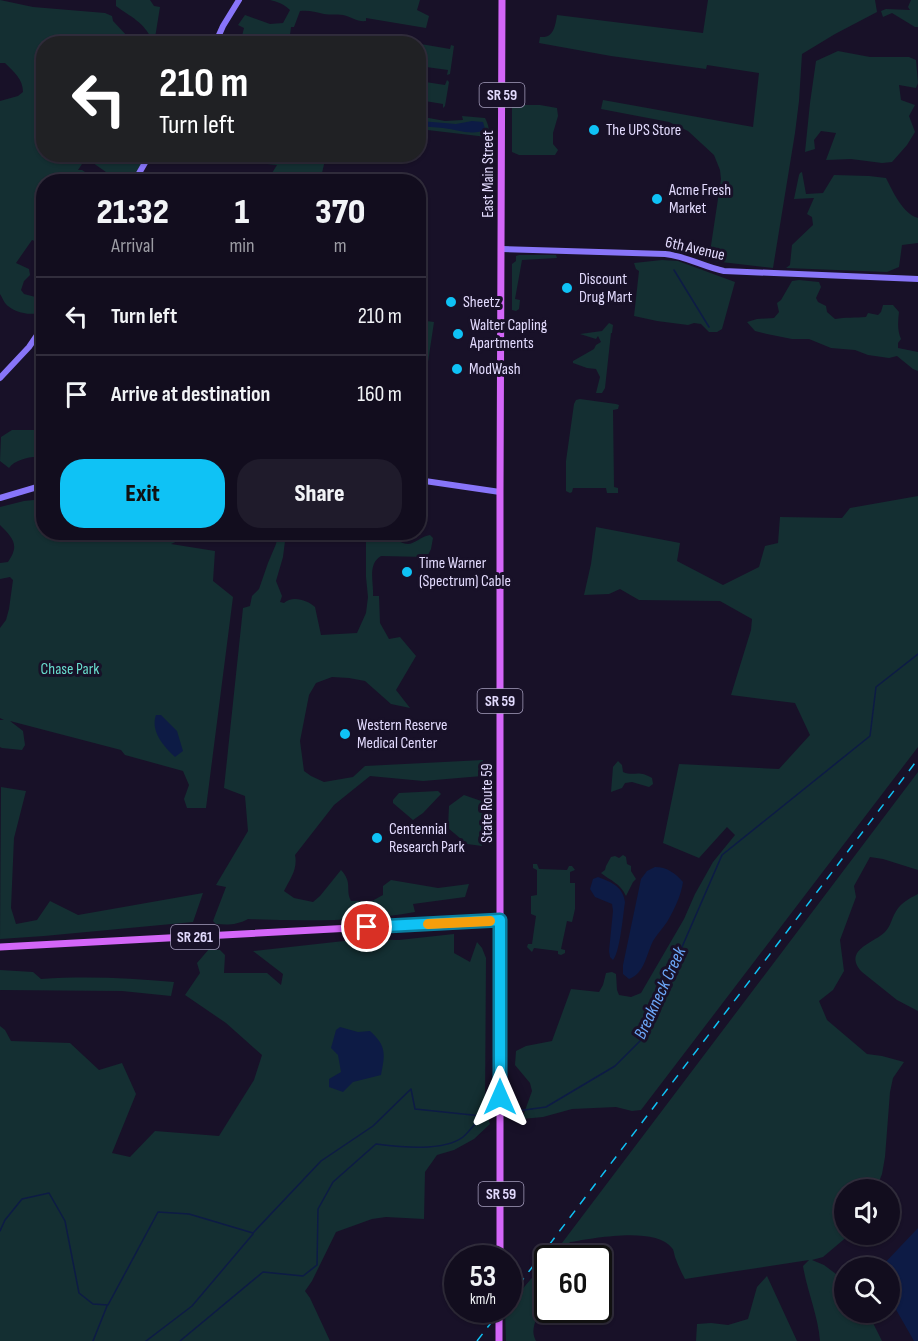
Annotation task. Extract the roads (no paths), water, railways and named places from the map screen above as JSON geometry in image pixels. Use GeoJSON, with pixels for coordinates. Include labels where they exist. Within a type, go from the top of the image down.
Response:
{"type":"FeatureCollection","features":[{"type":"Feature","properties":{"kind":"main road","name":"East Main Street"},"geometry":{"type":"LineString","coordinates":[[501,348],[502,0]]}},
{"type":"Feature","properties":{"kind":"main road","name":"State Route 59"},"geometry":{"type":"LineString","coordinates":[[500,1245],[501,348]]}},
{"type":"Feature","properties":{"kind":"main road","name":"SR 261"},"geometry":{"type":"LineString","coordinates":[[0,947],[500,920]]}},
{"type":"Feature","properties":{"kind":"main road"},"geometry":{"type":"LineString","coordinates":[[499,1341],[500,1323]]}},
{"type":"Feature","properties":{"kind":"street"},"geometry":{"type":"LineString","coordinates":[[219,36],[239,0]]}},
{"type":"Feature","properties":{"kind":"street","name":"6th Avenue"},"geometry":{"type":"LineString","coordinates":[[502,249],[665,254],[685,257],[724,271],[918,279]]}},
{"type":"Feature","properties":{"kind":"street"},"geometry":{"type":"LineString","coordinates":[[0,378],[36,337]]}},
{"type":"Feature","properties":{"kind":"street"},"geometry":{"type":"LineString","coordinates":[[426,481],[500,492]]}},
{"type":"Feature","properties":{"kind":"street"},"geometry":{"type":"LineString","coordinates":[[0,498],[36,488]]}},
{"type":"Feature","properties":{"kind":"water"},"geometry":{"type":"Polygon","coordinates":[[[472,121],[483,122],[485,129],[465,132],[426,127],[426,122],[456,124],[472,121]]]}},
{"type":"Feature","properties":{"kind":"water"},"geometry":{"type":"Polygon","coordinates":[[[156,715],[161,715],[177,731],[183,751],[175,757],[156,733],[156,715]]]}},
{"type":"Feature","properties":{"kind":"water"},"geometry":{"type":"Polygon","coordinates":[[[655,867],[674,873],[683,882],[682,887],[675,908],[653,941],[642,968],[629,979],[623,974],[623,965],[641,879],[647,871],[655,867]]]}},
{"type":"Feature","properties":{"kind":"water"},"geometry":{"type":"Polygon","coordinates":[[[598,877],[616,886],[622,892],[625,902],[619,942],[613,960],[609,951],[612,904],[595,897],[590,889],[593,879],[598,877]]]}},
{"type":"Feature","properties":{"kind":"water"},"geometry":{"type":"Polygon","coordinates":[[[340,1027],[358,1032],[370,1031],[382,1046],[384,1056],[381,1075],[353,1082],[343,1092],[329,1087],[329,1079],[341,1072],[338,1055],[331,1048],[336,1030],[340,1027]]]}},
{"type":"Feature","properties":{"kind":"water"},"geometry":{"type":"Polygon","coordinates":[[[918,1228],[918,1341],[914,1341],[900,1316],[900,1257],[890,1257],[918,1228]]]}},
{"type":"Feature","properties":{"kind":"waterway"},"geometry":{"type":"LineString","coordinates":[[674,270],[709,327]]}},
{"type":"Feature","properties":{"kind":"waterway","name":"Breakneck Creek"},"geometry":{"type":"LineString","coordinates":[[503,1113],[546,1107],[615,1066],[642,1039],[722,855],[870,736],[876,687],[918,654]]}},
{"type":"Feature","properties":{"kind":"waterway"},"geometry":{"type":"LineString","coordinates":[[0,1231],[5,1220],[22,1199],[49,1193],[65,1221],[79,1293],[93,1304],[108,1305],[158,1212],[189,1214],[253,1233],[321,1161],[373,1126],[411,1089],[415,1109],[482,1116],[498,1113]]}},
{"type":"Feature","properties":{"kind":"waterway","name":"Breakneck Creek"},"geometry":{"type":"LineString","coordinates":[[180,1341],[263,1272],[303,1276],[317,1265],[318,1209],[333,1182],[376,1144],[421,1147],[444,1145],[463,1137],[482,1116]]}},
{"type":"Feature","properties":{"kind":"waterway"},"geometry":{"type":"LineString","coordinates":[[146,1341],[192,1306],[253,1234]]}},
{"type":"Feature","properties":{"kind":"waterway"},"geometry":{"type":"LineString","coordinates":[[93,1341],[107,1306]]}},
{"type":"Feature","properties":{"kind":"railway"},"geometry":{"type":"LineString","coordinates":[[522,1281],[918,759]]}},
{"type":"Feature","properties":{"kind":"railway"},"geometry":{"type":"LineString","coordinates":[[477,1341],[491,1323]]}},
{"type":"Feature","properties":{"kind":"place","name":"The UPS Store"},"geometry":{"type":"Point","coordinates":[594,130]}},
{"type":"Feature","properties":{"kind":"place","name":"Acme Fresh Market"},"geometry":{"type":"Point","coordinates":[657,199]}},
{"type":"Feature","properties":{"kind":"place","name":"Discount Drug Mart"},"geometry":{"type":"Point","coordinates":[567,288]}},
{"type":"Feature","properties":{"kind":"place","name":"Sheetz"},"geometry":{"type":"Point","coordinates":[451,302]}},
{"type":"Feature","properties":{"kind":"place","name":"Walter Capling Apartments"},"geometry":{"type":"Point","coordinates":[458,334]}},
{"type":"Feature","properties":{"kind":"place","name":"ModWash"},"geometry":{"type":"Point","coordinates":[457,369]}},
{"type":"Feature","properties":{"kind":"place","name":"Time Warner (Spectrum) Cable"},"geometry":{"type":"Point","coordinates":[407,572]}},
{"type":"Feature","properties":{"kind":"place","name":"Western Reserve Medical Center"},"geometry":{"type":"Point","coordinates":[345,734]}},
{"type":"Feature","properties":{"kind":"place","name":"Centennial Research Park"},"geometry":{"type":"Point","coordinates":[377,838]}},
{"type":"Feature","properties":{"kind":"park label","name":"Chase Park"},"geometry":{"type":"Point","coordinates":[70,669]}}]}
